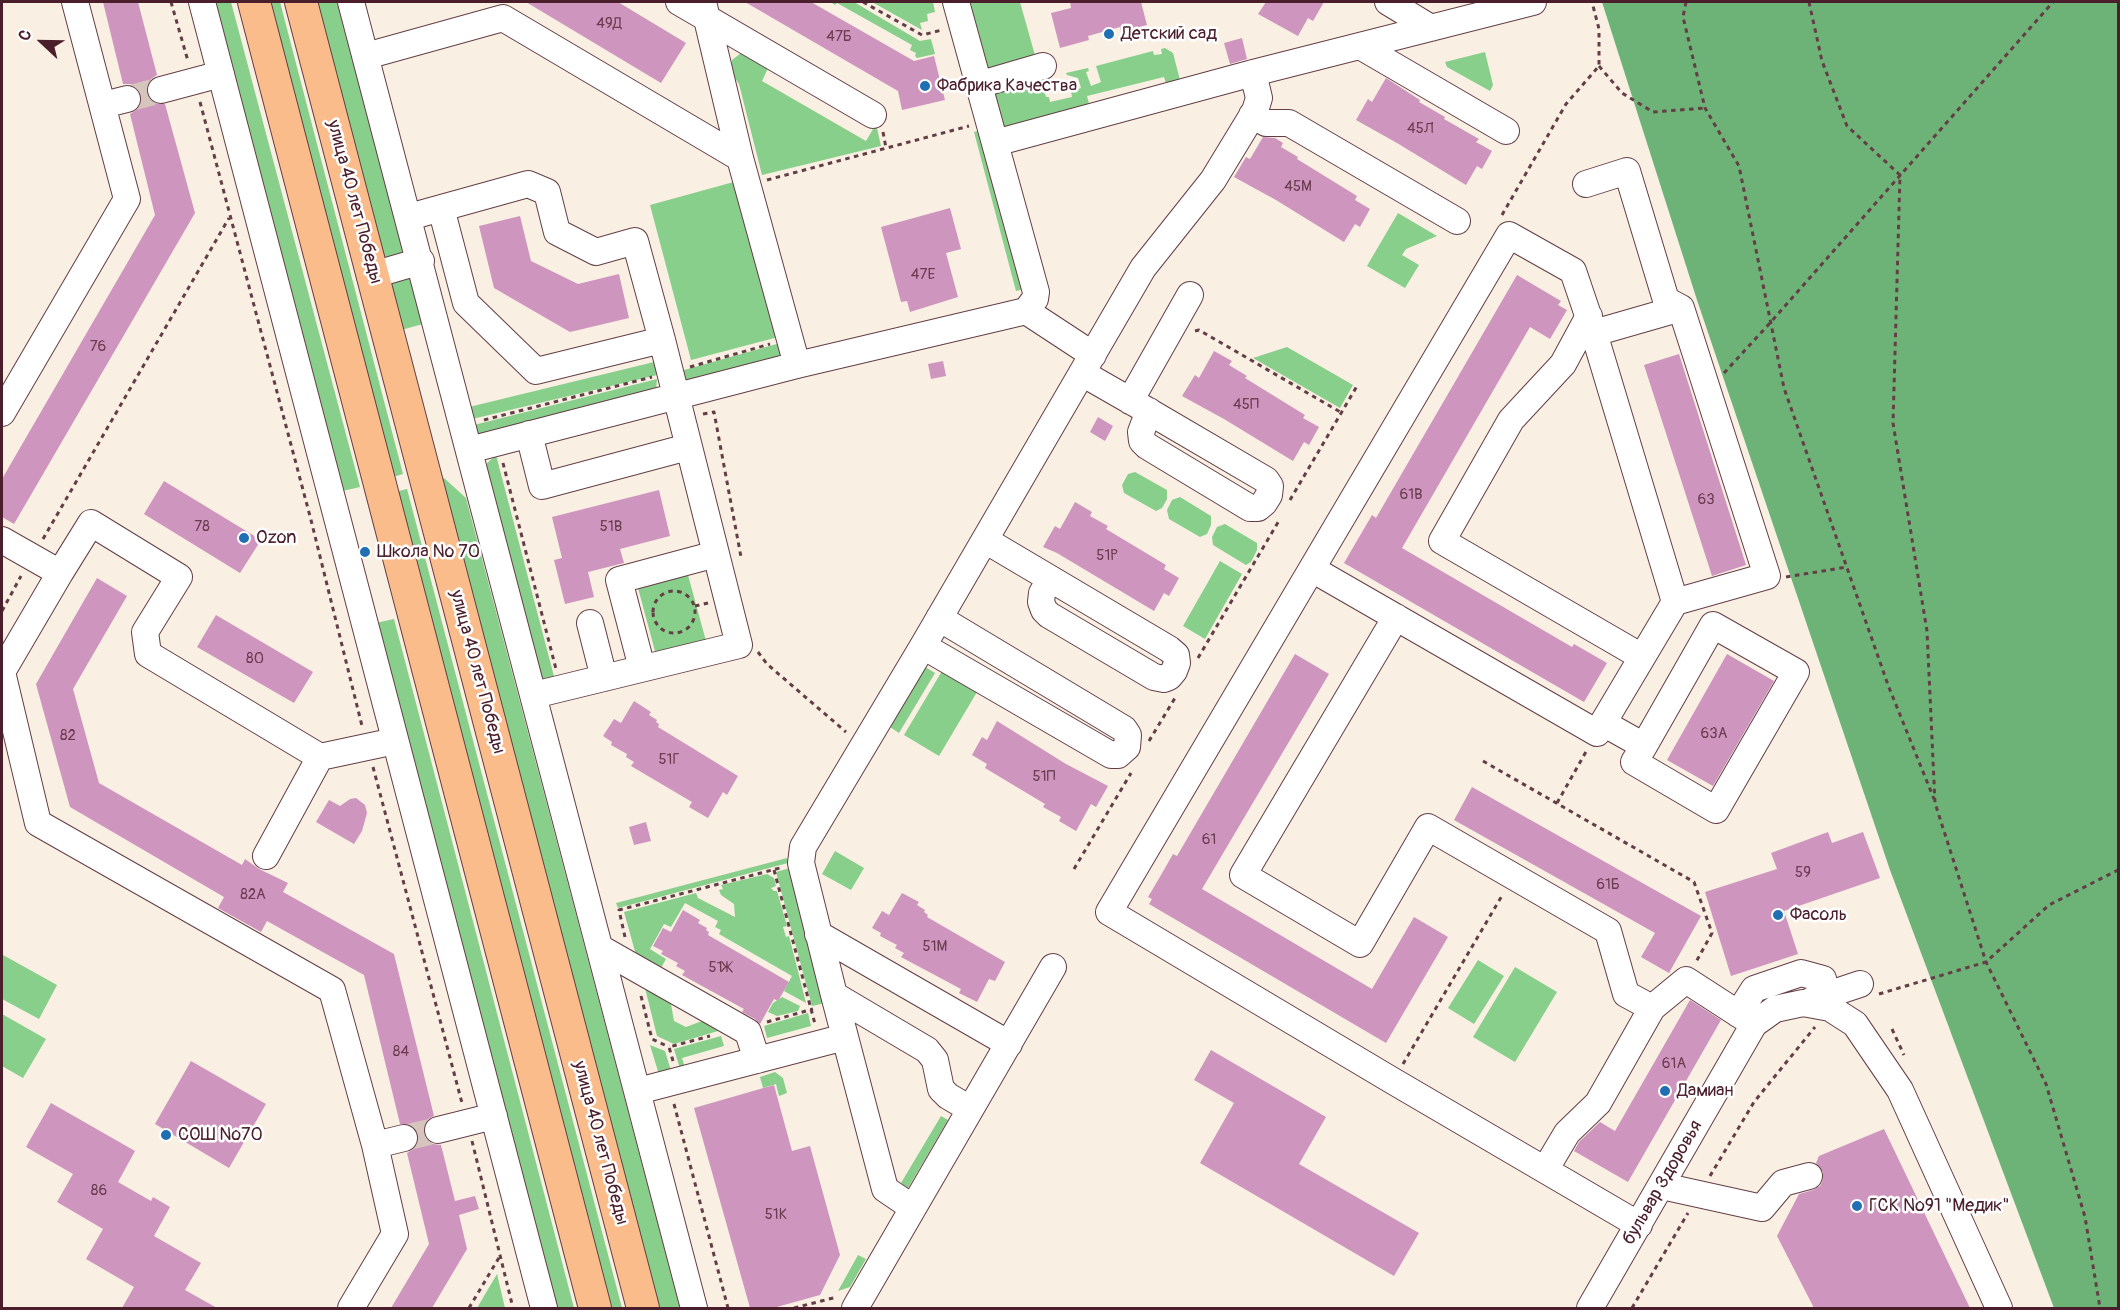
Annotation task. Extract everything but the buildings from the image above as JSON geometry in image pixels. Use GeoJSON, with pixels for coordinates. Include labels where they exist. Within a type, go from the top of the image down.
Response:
{"type":"FeatureCollection","features":[{"type":"Feature","properties":{"kind":"main road"},"geometry":{"type":"LineString","coordinates":[[254,2],[595,1308]]}},
{"type":"Feature","properties":{"kind":"main road","name":"улица 40 лет Победы"},"geometry":{"type":"LineString","coordinates":[[301,2],[643,1308]]}},
{"type":"Feature","properties":{"kind":"street"},"geometry":{"type":"LineString","coordinates":[[2,413],[127,199],[115,102],[75,2]]}},
{"type":"Feature","properties":{"kind":"street"},"geometry":{"type":"LineString","coordinates":[[202,2],[544,1308]]}},
{"type":"Feature","properties":{"kind":"street"},"geometry":{"type":"LineString","coordinates":[[351,2],[421,261],[694,1308]]}},
{"type":"Feature","properties":{"kind":"street"},"geometry":{"type":"LineString","coordinates":[[679,2],[705,10],[873,115]]}},
{"type":"Feature","properties":{"kind":"street"},"geometry":{"type":"LineString","coordinates":[[469,450],[797,365],[1026,311],[1035,299],[1035,292],[956,2]]}},
{"type":"Feature","properties":{"kind":"street"},"geometry":{"type":"LineString","coordinates":[[1388,2],[1431,28]]}},
{"type":"Feature","properties":{"kind":"street"},"geometry":{"type":"LineString","coordinates":[[992,132],[1186,79],[1253,73],[1533,2]]}},
{"type":"Feature","properties":{"kind":"street"},"geometry":{"type":"LineString","coordinates":[[705,10],[740,158],[797,365]]}},
{"type":"Feature","properties":{"kind":"street"},"geometry":{"type":"LineString","coordinates":[[366,56],[502,18],[740,158]]}},
{"type":"Feature","properties":{"kind":"street"},"geometry":{"type":"LineString","coordinates":[[1360,46],[1506,131]]}},
{"type":"Feature","properties":{"kind":"street"},"geometry":{"type":"LineString","coordinates":[[978,85],[1043,66]]}},
{"type":"Feature","properties":{"kind":"street"},"geometry":{"type":"LineString","coordinates":[[913,1208],[885,1189],[845,1037],[826,1001],[818,934],[801,862],[803,848],[1143,268],[1213,180],[1252,115],[1258,98],[1253,73]]}},
{"type":"Feature","properties":{"kind":"street"},"geometry":{"type":"LineString","coordinates":[[161,90],[221,74]]}},
{"type":"Feature","properties":{"kind":"street"},"geometry":{"type":"LineString","coordinates":[[1252,115],[1266,123],[1290,123],[1457,221]]}},
{"type":"Feature","properties":{"kind":"street"},"geometry":{"type":"LineString","coordinates":[[1586,184],[1627,171],[1666,300],[1681,308],[1767,576],[1675,602],[1600,728]]}},
{"type":"Feature","properties":{"kind":"street"},"geometry":{"type":"LineString","coordinates":[[408,217],[528,184],[547,192],[556,232],[596,252],[635,242],[662,340],[739,645],[534,695]]}},
{"type":"Feature","properties":{"kind":"street"},"geometry":{"type":"LineString","coordinates":[[441,208],[466,303],[536,371],[662,340]]}},
{"type":"Feature","properties":{"kind":"street"},"geometry":{"type":"LineString","coordinates":[[1639,1225],[1393,1082],[1109,912],[1509,235],[1573,271],[1675,602]]}},
{"type":"Feature","properties":{"kind":"street"},"geometry":{"type":"LineString","coordinates":[[373,274],[421,261]]}},
{"type":"Feature","properties":{"kind":"street"},"geometry":{"type":"LineString","coordinates":[[1026,311],[1140,406],[1266,480],[1270,486],[1269,495],[1258,508],[1250,508],[1142,441],[1143,422],[1140,406],[1190,295]]}},
{"type":"Feature","properties":{"kind":"street"},"geometry":{"type":"LineString","coordinates":[[1642,657],[1442,541],[1511,420],[1563,364],[1591,324],[1681,308]]}},
{"type":"Feature","properties":{"kind":"street"},"geometry":{"type":"LineString","coordinates":[[528,434],[542,486],[688,447]]}},
{"type":"Feature","properties":{"kind":"street"},"geometry":{"type":"LineString","coordinates":[[351,1308],[395,1234],[375,1145],[332,990],[38,823],[2,672],[91,523],[179,577],[146,632],[148,654],[320,757],[395,741]]}},
{"type":"Feature","properties":{"kind":"street"},"geometry":{"type":"LineString","coordinates":[[2,540],[60,573]]}},
{"type":"Feature","properties":{"kind":"street"},"geometry":{"type":"LineString","coordinates":[[985,540],[1051,579],[1169,649],[1176,656],[1177,663],[1174,671],[1164,679],[1154,677],[1049,615],[1041,602],[1042,593],[1051,579]]}},
{"type":"Feature","properties":{"kind":"street"},"geometry":{"type":"LineString","coordinates":[[642,668],[619,580],[716,554]]}},
{"type":"Feature","properties":{"kind":"street"},"geometry":{"type":"LineString","coordinates":[[1312,569],[1600,728],[1644,746]]}},
{"type":"Feature","properties":{"kind":"street"},"geometry":{"type":"LineString","coordinates":[[1396,617],[1243,875],[1360,944],[1428,827],[1608,932],[1626,994],[1652,1008]]}},
{"type":"Feature","properties":{"kind":"street"},"geometry":{"type":"LineString","coordinates":[[923,646],[1111,755],[1118,755],[1127,747],[1128,735],[1124,729],[939,618]]}},
{"type":"Feature","properties":{"kind":"street"},"geometry":{"type":"LineString","coordinates":[[590,623],[604,678]]}},
{"type":"Feature","properties":{"kind":"street"},"geometry":{"type":"LineString","coordinates":[[1713,625],[1796,672],[1716,810],[1634,762],[1644,746],[1713,625]]}},
{"type":"Feature","properties":{"kind":"street"},"geometry":{"type":"LineString","coordinates":[[266,856],[320,757]]}},
{"type":"Feature","properties":{"kind":"street"},"geometry":{"type":"LineString","coordinates":[[818,934],[1009,1044]]}},
{"type":"Feature","properties":{"kind":"street"},"geometry":{"type":"LineString","coordinates":[[600,948],[752,1025],[748,1032],[757,1060]]}},
{"type":"Feature","properties":{"kind":"street"},"geometry":{"type":"LineString","coordinates":[[847,1302],[913,1208],[1053,967]]}},
{"type":"Feature","properties":{"kind":"street"},"geometry":{"type":"LineString","coordinates":[[1545,1170],[1567,1133],[1598,1103],[1652,1008],[1686,980],[1746,1019]]}},
{"type":"Feature","properties":{"kind":"street","name":"бульвар Здоровья"},"geometry":{"type":"LineString","coordinates":[[1590,1308],[1662,1186],[1746,1019],[1775,1009],[1820,1002],[1867,990]]}},
{"type":"Feature","properties":{"kind":"street"},"geometry":{"type":"LineString","coordinates":[[826,1001],[927,1050],[935,1060],[941,1089],[970,1109]]}},
{"type":"Feature","properties":{"kind":"street"},"geometry":{"type":"LineString","coordinates":[[1820,1002],[1855,1024],[1899,1090],[1999,1308]]}},
{"type":"Feature","properties":{"kind":"street"},"geometry":{"type":"LineString","coordinates":[[638,1091],[675,1088],[757,1060],[845,1037]]}},
{"type":"Feature","properties":{"kind":"street"},"geometry":{"type":"LineString","coordinates":[[438,1130],[494,1116]]}},
{"type":"Feature","properties":{"kind":"street"},"geometry":{"type":"LineString","coordinates":[[375,1145],[404,1138]]}},
{"type":"Feature","properties":{"kind":"street"},"geometry":{"type":"LineString","coordinates":[[1662,1186],[1762,1208],[1783,1183],[1809,1176]]}},
{"type":"Feature","properties":{"kind":"path"},"geometry":{"type":"LineString","coordinates":[[171,2],[195,82],[311,520],[367,747],[468,1123],[513,1308]]}},
{"type":"Feature","properties":{"kind":"path"},"geometry":{"type":"LineString","coordinates":[[863,2],[922,35],[944,30]]}},
{"type":"Feature","properties":{"kind":"path"},"geometry":{"type":"LineString","coordinates":[[1592,2],[1599,29],[1599,66],[1622,93],[1653,112],[1705,108]]}},
{"type":"Feature","properties":{"kind":"path"},"geometry":{"type":"LineString","coordinates":[[1686,2],[1683,17],[1705,108],[1739,166],[1784,388],[1888,685],[1935,803],[1986,962],[2046,1084],[2085,1217],[2100,1308]]}},
{"type":"Feature","properties":{"kind":"path"},"geometry":{"type":"LineString","coordinates":[[1809,2],[1822,61],[1847,126],[1900,175],[1893,423],[1927,631],[1935,803]]}},
{"type":"Feature","properties":{"kind":"path"},"geometry":{"type":"LineString","coordinates":[[1723,375],[2053,2]]}},
{"type":"Feature","properties":{"kind":"path"},"geometry":{"type":"LineString","coordinates":[[1509,235],[1498,221],[1566,104],[1599,66]]}},
{"type":"Feature","properties":{"kind":"path"},"geometry":{"type":"LineString","coordinates":[[759,182],[992,132]]}},
{"type":"Feature","properties":{"kind":"path"},"geometry":{"type":"LineString","coordinates":[[2,611],[230,216]]}},
{"type":"Feature","properties":{"kind":"path"},"geometry":{"type":"LineString","coordinates":[[1191,332],[1199,330],[1342,413]]}},
{"type":"Feature","properties":{"kind":"path"},"geometry":{"type":"LineString","coordinates":[[463,425],[675,396],[790,339]]}},
{"type":"Feature","properties":{"kind":"path"},"geometry":{"type":"LineString","coordinates":[[1288,504],[1357,386]]}},
{"type":"Feature","properties":{"kind":"path"},"geometry":{"type":"LineString","coordinates":[[675,396],[714,412],[741,560]]}},
{"type":"Feature","properties":{"kind":"path"},"geometry":{"type":"LineString","coordinates":[[497,442],[556,671]]}},
{"type":"Feature","properties":{"kind":"path"},"geometry":{"type":"LineString","coordinates":[[1193,667],[1282,514]]}},
{"type":"Feature","properties":{"kind":"path"},"geometry":{"type":"LineString","coordinates":[[1767,576],[1776,578],[1847,567]]}},
{"type":"Feature","properties":{"kind":"path"},"geometry":{"type":"LineString","coordinates":[[666,592],[683,593],[695,606],[696,615],[692,624],[687,630],[678,634],[669,634],[661,630],[652,614],[658,598],[666,592]]}},
{"type":"Feature","properties":{"kind":"path"},"geometry":{"type":"LineString","coordinates":[[695,606],[711,602]]}},
{"type":"Feature","properties":{"kind":"path"},"geometry":{"type":"LineString","coordinates":[[758,651],[767,664],[863,747]]}},
{"type":"Feature","properties":{"kind":"path"},"geometry":{"type":"LineString","coordinates":[[1145,748],[1175,697]]}},
{"type":"Feature","properties":{"kind":"path"},"geometry":{"type":"LineString","coordinates":[[1557,803],[1600,728]]}},
{"type":"Feature","properties":{"kind":"path"},"geometry":{"type":"LineString","coordinates":[[1483,761],[1694,882],[1712,933],[1686,980]]}},
{"type":"Feature","properties":{"kind":"path"},"geometry":{"type":"LineString","coordinates":[[1074,869],[1134,768]]}},
{"type":"Feature","properties":{"kind":"path"},"geometry":{"type":"LineString","coordinates":[[619,910],[782,868]]}},
{"type":"Feature","properties":{"kind":"path"},"geometry":{"type":"LineString","coordinates":[[774,870],[820,1044]]}},
{"type":"Feature","properties":{"kind":"path"},"geometry":{"type":"LineString","coordinates":[[1867,990],[1986,962],[2049,905],[2118,870]]}},
{"type":"Feature","properties":{"kind":"path"},"geometry":{"type":"LineString","coordinates":[[1393,1082],[1514,877]]}},
{"type":"Feature","properties":{"kind":"path"},"geometry":{"type":"LineString","coordinates":[[728,1308],[675,1088],[669,1047],[811,1010],[826,1001]]}},
{"type":"Feature","properties":{"kind":"path"},"geometry":{"type":"LineString","coordinates":[[1632,1308],[1755,1102],[1820,1002]]}},
{"type":"Feature","properties":{"kind":"path"},"geometry":{"type":"LineString","coordinates":[[469,1308],[500,1256]]}},
{"type":"Feature","properties":{"kind":"path"},"geometry":{"type":"LineString","coordinates":[[794,1308],[847,1302]]}},
{"type":"Feature","properties":{"kind":"green space"},"geometry":{"type":"Polygon","coordinates":[[[208,2],[231,2],[360,487],[338,492],[208,2]]]}},
{"type":"Feature","properties":{"kind":"green space"},"geometry":{"type":"Polygon","coordinates":[[[265,2],[280,2],[403,474],[390,478],[265,2]]]}},
{"type":"Feature","properties":{"kind":"green space"},"geometry":{"type":"Polygon","coordinates":[[[315,2],[337,2],[406,259],[384,265],[315,2]]]}},
{"type":"Feature","properties":{"kind":"green space"},"geometry":{"type":"Polygon","coordinates":[[[833,2],[854,2],[920,41],[931,39],[935,54],[917,58],[916,53],[910,50],[912,45],[833,2]]]}},
{"type":"Feature","properties":{"kind":"green space"},"geometry":{"type":"Polygon","coordinates":[[[872,2],[933,2],[935,12],[927,14],[928,21],[920,23],[922,30],[872,2]]]}},
{"type":"Feature","properties":{"kind":"green space"},"geometry":{"type":"Polygon","coordinates":[[[966,2],[1020,2],[1036,59],[991,71],[983,67],[966,2]]]}},
{"type":"Feature","properties":{"kind":"green space"},"geometry":{"type":"Polygon","coordinates":[[[1602,2],[2118,2],[2118,1308],[2054,1308],[1890,870],[1697,300],[1602,2]]]}},
{"type":"Feature","properties":{"kind":"green space"},"geometry":{"type":"Polygon","coordinates":[[[1165,48],[1173,53],[1180,80],[1168,91],[1164,77],[1087,96],[1091,111],[1012,129],[999,125],[990,94],[1041,79],[1046,97],[1049,97],[1050,102],[1072,97],[1071,91],[1081,88],[1078,78],[1066,73],[1088,68],[1089,71],[1086,72],[1091,86],[1101,82],[1096,66],[1153,51],[1154,55],[1162,54],[1161,49],[1165,48]]]}},
{"type":"Feature","properties":{"kind":"green space"},"geometry":{"type":"Polygon","coordinates":[[[1485,52],[1493,85],[1490,91],[1447,67],[1445,62],[1485,52]]]}},
{"type":"Feature","properties":{"kind":"green space"},"geometry":{"type":"Polygon","coordinates":[[[741,53],[769,66],[762,81],[866,141],[876,124],[881,146],[762,175],[739,84],[732,74],[732,60],[741,53]]]}},
{"type":"Feature","properties":{"kind":"green space"},"geometry":{"type":"Polygon","coordinates":[[[986,129],[1025,289],[1016,291],[974,132],[986,129]]]}},
{"type":"Feature","properties":{"kind":"green space"},"geometry":{"type":"Polygon","coordinates":[[[741,180],[782,336],[691,360],[650,205],[741,180]]]}},
{"type":"Feature","properties":{"kind":"green space"},"geometry":{"type":"Polygon","coordinates":[[[1398,213],[1437,236],[1406,249],[1402,255],[1419,265],[1405,288],[1367,266],[1398,213]]]}},
{"type":"Feature","properties":{"kind":"green space"},"geometry":{"type":"Polygon","coordinates":[[[410,276],[423,324],[401,330],[388,282],[410,276]]]}},
{"type":"Feature","properties":{"kind":"green space"},"geometry":{"type":"Polygon","coordinates":[[[784,342],[780,358],[687,385],[677,372],[784,342]]]}},
{"type":"Feature","properties":{"kind":"green space"},"geometry":{"type":"Polygon","coordinates":[[[1287,347],[1353,385],[1340,408],[1253,358],[1287,347]]]}},
{"type":"Feature","properties":{"kind":"green space"},"geometry":{"type":"Polygon","coordinates":[[[654,362],[657,375],[468,420],[465,408],[654,362]]]}},
{"type":"Feature","properties":{"kind":"green space"},"geometry":{"type":"Polygon","coordinates":[[[657,379],[656,392],[479,439],[470,426],[657,379]]]}},
{"type":"Feature","properties":{"kind":"green space"},"geometry":{"type":"Polygon","coordinates":[[[496,455],[556,684],[542,683],[484,466],[496,455]]]}},
{"type":"Feature","properties":{"kind":"green space"},"geometry":{"type":"Polygon","coordinates":[[[1135,472],[1167,490],[1167,499],[1162,508],[1156,511],[1124,493],[1122,485],[1128,474],[1135,472]]]}},
{"type":"Feature","properties":{"kind":"green space"},"geometry":{"type":"Polygon","coordinates":[[[444,478],[466,498],[680,1308],[657,1308],[439,479],[444,478]]]}},
{"type":"Feature","properties":{"kind":"green space"},"geometry":{"type":"Polygon","coordinates":[[[407,489],[622,1308],[608,1308],[395,492],[407,489]]]}},
{"type":"Feature","properties":{"kind":"green space"},"geometry":{"type":"Polygon","coordinates":[[[1180,497],[1211,516],[1211,525],[1207,534],[1200,537],[1169,519],[1167,510],[1172,500],[1180,497]]]}},
{"type":"Feature","properties":{"kind":"green space"},"geometry":{"type":"Polygon","coordinates":[[[1225,524],[1257,543],[1257,550],[1251,562],[1246,565],[1213,545],[1212,537],[1217,527],[1225,524]]]}},
{"type":"Feature","properties":{"kind":"green space"},"geometry":{"type":"Polygon","coordinates":[[[1220,561],[1242,574],[1205,639],[1183,626],[1220,561]]]}},
{"type":"Feature","properties":{"kind":"green space"},"geometry":{"type":"Polygon","coordinates":[[[688,575],[706,641],[656,655],[638,588],[688,575]]]}},
{"type":"Feature","properties":{"kind":"green space"},"geometry":{"type":"Polygon","coordinates":[[[394,619],[574,1308],[550,1308],[371,624],[394,619]]]}},
{"type":"Feature","properties":{"kind":"green space"},"geometry":{"type":"Polygon","coordinates":[[[922,665],[935,673],[899,733],[887,725],[922,665]]]}},
{"type":"Feature","properties":{"kind":"green space"},"geometry":{"type":"Polygon","coordinates":[[[942,671],[977,692],[939,756],[904,735],[942,671]]]}},
{"type":"Feature","properties":{"kind":"green space"},"geometry":{"type":"Polygon","coordinates":[[[835,851],[864,868],[851,890],[822,874],[835,851]]]}},
{"type":"Feature","properties":{"kind":"green space"},"geometry":{"type":"Polygon","coordinates":[[[787,858],[788,863],[618,908],[616,903],[787,858]]]}},
{"type":"Feature","properties":{"kind":"green space"},"geometry":{"type":"Polygon","coordinates":[[[790,868],[825,1003],[812,1006],[776,872],[790,868]]]}},
{"type":"Feature","properties":{"kind":"green space"},"geometry":{"type":"Polygon","coordinates":[[[767,874],[774,878],[776,886],[771,888],[777,891],[787,926],[783,927],[786,937],[789,936],[806,1003],[784,991],[792,976],[719,934],[721,930],[715,927],[718,921],[685,903],[671,927],[664,924],[650,949],[666,959],[661,968],[636,955],[624,912],[696,893],[698,898],[735,917],[734,904],[721,895],[719,890],[723,889],[721,885],[767,874]]]}},
{"type":"Feature","properties":{"kind":"green space"},"geometry":{"type":"Polygon","coordinates":[[[3,955],[57,985],[39,1019],[2,999],[3,955]]]}},
{"type":"Feature","properties":{"kind":"green space"},"geometry":{"type":"Polygon","coordinates":[[[1478,960],[1504,976],[1474,1024],[1448,1008],[1478,960]]]}},
{"type":"Feature","properties":{"kind":"green space"},"geometry":{"type":"Polygon","coordinates":[[[1515,967],[1557,992],[1515,1062],[1473,1037],[1515,967]]]}},
{"type":"Feature","properties":{"kind":"green space"},"geometry":{"type":"Polygon","coordinates":[[[645,988],[671,1004],[674,1021],[686,1027],[702,1021],[718,1031],[674,1044],[657,1036],[645,988]]]}},
{"type":"Feature","properties":{"kind":"green space"},"geometry":{"type":"Polygon","coordinates":[[[782,997],[800,1006],[798,1011],[777,1016],[768,1012],[773,1003],[782,997]]]}},
{"type":"Feature","properties":{"kind":"green space"},"geometry":{"type":"Polygon","coordinates":[[[808,1013],[811,1026],[767,1038],[764,1026],[808,1013]]]}},
{"type":"Feature","properties":{"kind":"green space"},"geometry":{"type":"Polygon","coordinates":[[[2,1014],[46,1039],[23,1078],[2,1066],[2,1014]]]}},
{"type":"Feature","properties":{"kind":"green space"},"geometry":{"type":"Polygon","coordinates":[[[721,1036],[724,1046],[682,1058],[686,1071],[681,1072],[674,1049],[721,1036]]]}},
{"type":"Feature","properties":{"kind":"green space"},"geometry":{"type":"Polygon","coordinates":[[[650,1045],[665,1051],[672,1074],[660,1078],[650,1045]]]}},
{"type":"Feature","properties":{"kind":"green space"},"geometry":{"type":"Polygon","coordinates":[[[775,1072],[783,1078],[787,1093],[779,1096],[776,1084],[763,1088],[760,1077],[775,1072]]]}},
{"type":"Feature","properties":{"kind":"green space"},"geometry":{"type":"Polygon","coordinates":[[[941,1116],[948,1120],[908,1188],[901,1183],[941,1116]]]}},
{"type":"Feature","properties":{"kind":"green space"},"geometry":{"type":"Polygon","coordinates":[[[858,1255],[866,1259],[850,1287],[838,1291],[858,1255]]]}},
{"type":"Feature","properties":{"kind":"green space"},"geometry":{"type":"Polygon","coordinates":[[[497,1274],[505,1308],[477,1308],[497,1274]]]}},
{"type":"Feature","properties":{"kind":"tunnel"},"geometry":{"type":"LineString","coordinates":[[127,99],[161,90]]}},
{"type":"Feature","properties":{"kind":"tunnel"},"geometry":{"type":"LineString","coordinates":[[404,1138],[438,1130]]}},
{"type":"Feature","properties":{"kind":"place","name":"Детский сад"},"geometry":{"type":"Point","coordinates":[1109,34]}},
{"type":"Feature","properties":{"kind":"place","name":"Фабрика Качества"},"geometry":{"type":"Point","coordinates":[925,86]}},
{"type":"Feature","properties":{"kind":"place","name":"Ozon"},"geometry":{"type":"Point","coordinates":[244,538]}},
{"type":"Feature","properties":{"kind":"place","name":"Школа № 70"},"geometry":{"type":"Point","coordinates":[365,552]}},
{"type":"Feature","properties":{"kind":"place","name":"Фасоль"},"geometry":{"type":"Point","coordinates":[1778,915]}},
{"type":"Feature","properties":{"kind":"place","name":"Дамиан"},"geometry":{"type":"Point","coordinates":[1665,1091]}},
{"type":"Feature","properties":{"kind":"place","name":"СОШ №70"},"geometry":{"type":"Point","coordinates":[166,1135]}},
{"type":"Feature","properties":{"kind":"place","name":"ГСК №91 \"Медик\""},"geometry":{"type":"Point","coordinates":[1857,1206]}}]}
